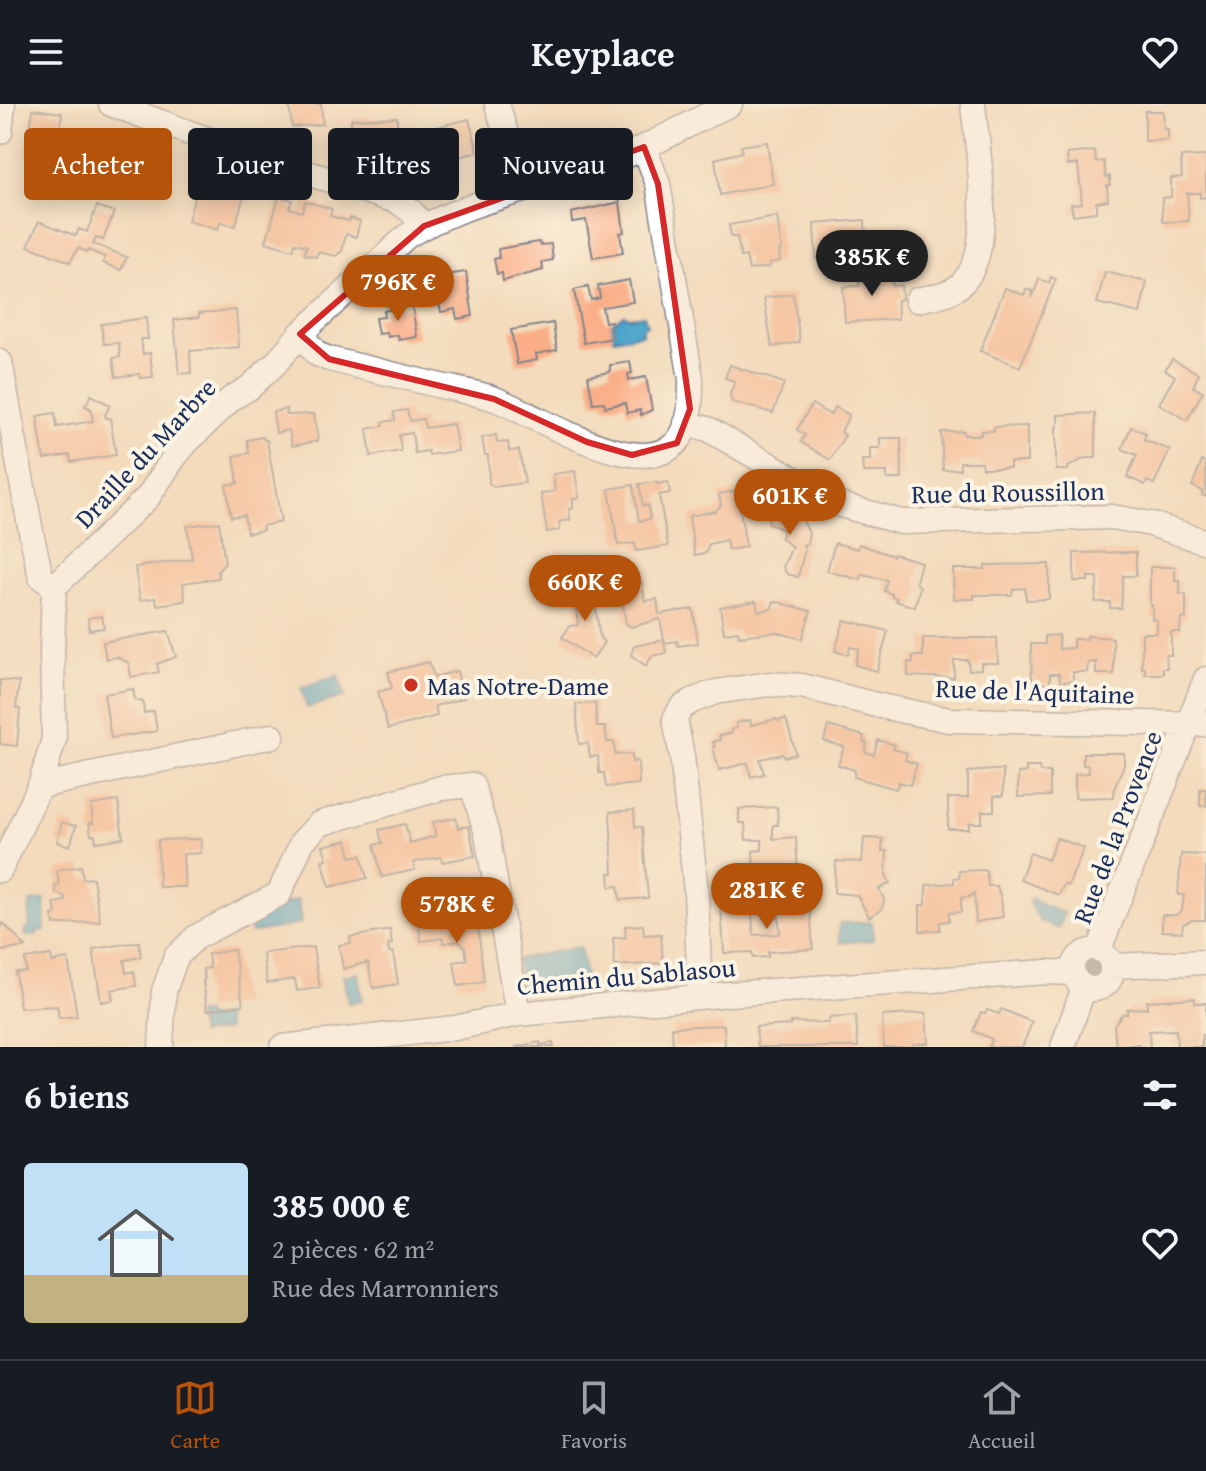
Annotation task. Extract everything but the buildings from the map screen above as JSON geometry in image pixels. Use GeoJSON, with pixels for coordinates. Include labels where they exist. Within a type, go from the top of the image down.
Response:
{"type":"FeatureCollection","features":[{"type":"Feature","properties":{"kind":"street"},"geometry":{"type":"LineString","coordinates":[[0,132],[3,104]]}},
{"type":"Feature","properties":{"kind":"street"},"geometry":{"type":"LineString","coordinates":[[111,104],[253,156],[397,201],[424,226]]}},
{"type":"Feature","properties":{"kind":"street"},"geometry":{"type":"LineString","coordinates":[[497,104],[504,128]]}},
{"type":"Feature","properties":{"kind":"street"},"geometry":{"type":"LineString","coordinates":[[917,300],[941,295],[958,287],[981,252],[983,217],[973,104]]}},
{"type":"Feature","properties":{"kind":"street","name":"Draille du Marbre"},"geometry":{"type":"LineString","coordinates":[[633,152],[720,106]]}},
{"type":"Feature","properties":{"kind":"street"},"geometry":{"type":"LineString","coordinates":[[300,334],[317,354],[329,359],[494,399],[587,442],[632,455],[666,450],[677,443],[686,423],[691,379],[658,184],[644,147]]}},
{"type":"Feature","properties":{"kind":"street","name":"Draille du Marbre"},"geometry":{"type":"LineString","coordinates":[[54,587],[148,497],[186,443],[232,398],[249,388],[276,363],[300,334],[407,236],[424,226],[496,200]]}},
{"type":"Feature","properties":{"kind":"street"},"geometry":{"type":"LineString","coordinates":[[0,362],[9,454],[41,577],[54,587],[54,739],[40,786],[0,870]]}},
{"type":"Feature","properties":{"kind":"street","name":"Rue du Roussillon"},"geometry":{"type":"LineString","coordinates":[[686,423],[708,429],[837,504],[901,522],[1112,517],[1151,524],[1206,542]]}},
{"type":"Feature","properties":{"kind":"street","name":"Rue de la Provence"},"geometry":{"type":"LineString","coordinates":[[1105,959],[1196,724],[1206,679]]}},
{"type":"Feature","properties":{"kind":"street","name":"Rue de l'Aquitaine"},"geometry":{"type":"LineString","coordinates":[[700,997],[696,891],[682,756],[675,719],[681,708],[715,692],[769,684],[802,686],[949,720],[1196,724]]}},
{"type":"Feature","properties":{"kind":"street"},"geometry":{"type":"LineString","coordinates":[[40,786],[272,736]]}},
{"type":"Feature","properties":{"kind":"street"},"geometry":{"type":"LineString","coordinates":[[161,1047],[164,991],[176,957],[196,937],[279,894],[302,842],[319,824],[441,788],[472,785],[487,834],[518,1014]]}},
{"type":"Feature","properties":{"kind":"street"},"geometry":{"type":"LineString","coordinates":[[1063,1047],[1079,980],[1074,967],[1080,956],[1206,962]]}},
{"type":"Feature","properties":{"kind":"street"},"geometry":{"type":"LineString","coordinates":[[1079,980],[1096,989],[1107,983],[1105,959]]}},
{"type":"Feature","properties":{"kind":"street","name":"Chemin du Sablasou"},"geometry":{"type":"LineString","coordinates":[[282,1047],[460,1037],[518,1014],[700,997],[1047,972],[1079,980]]}},
{"type":"Feature","properties":{"kind":"highlighted area"},"geometry":{"type":"Polygon","coordinates":[[[644,147],[658,184],[690,409],[677,443],[632,455],[587,442],[494,399],[329,359],[300,334],[424,226],[644,147]]]}},
{"type":"Feature","properties":{"kind":"water"},"geometry":{"type":"Polygon","coordinates":[[[624,314],[629,317],[644,315],[647,325],[642,327],[642,334],[613,339],[611,324],[624,314]]]}},
{"type":"Feature","properties":{"kind":"water"},"geometry":{"type":"Polygon","coordinates":[[[338,675],[345,696],[307,708],[301,688],[338,675]]]}},
{"type":"Feature","properties":{"kind":"water"},"geometry":{"type":"Polygon","coordinates":[[[1033,898],[1037,903],[1064,913],[1059,929],[1041,922],[1028,901],[1033,898]]]}},
{"type":"Feature","properties":{"kind":"water"},"geometry":{"type":"Polygon","coordinates":[[[45,900],[45,930],[26,936],[30,902],[45,900]]]}},
{"type":"Feature","properties":{"kind":"water"},"geometry":{"type":"Polygon","coordinates":[[[298,900],[301,924],[250,933],[251,922],[281,905],[298,900]]]}},
{"type":"Feature","properties":{"kind":"water"},"geometry":{"type":"Polygon","coordinates":[[[872,922],[873,940],[840,943],[839,923],[872,922]]]}},
{"type":"Feature","properties":{"kind":"water"},"geometry":{"type":"Polygon","coordinates":[[[580,947],[585,977],[520,985],[517,959],[580,947]]]}},
{"type":"Feature","properties":{"kind":"water"},"geometry":{"type":"Polygon","coordinates":[[[358,973],[362,1001],[348,1003],[343,976],[358,973]]]}},
{"type":"Feature","properties":{"kind":"water"},"geometry":{"type":"Polygon","coordinates":[[[205,1013],[206,1018],[225,1016],[227,1030],[200,1034],[197,1014],[205,1013]]]}},
{"type":"Feature","properties":{"kind":"place","name":"Mas Notre-Dame"},"geometry":{"type":"Point","coordinates":[411,685]}}]}
